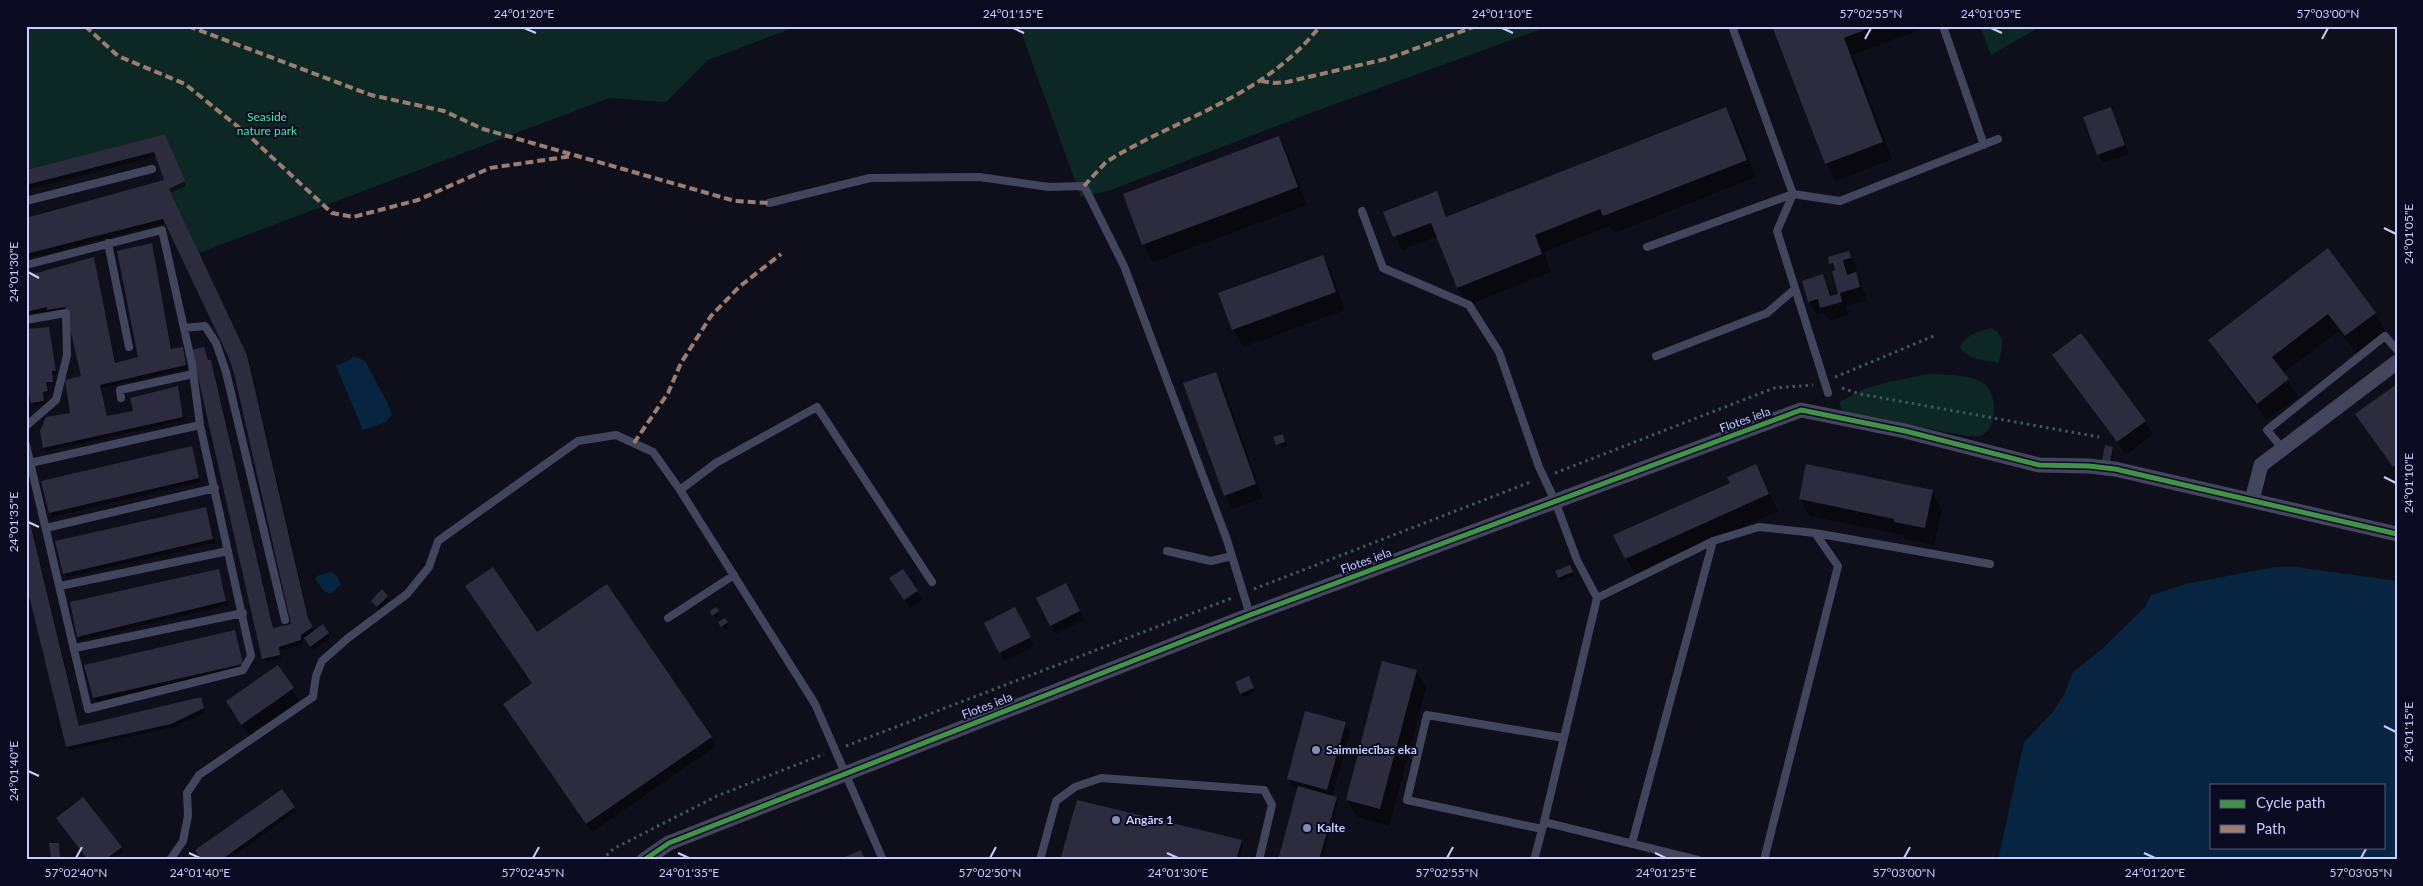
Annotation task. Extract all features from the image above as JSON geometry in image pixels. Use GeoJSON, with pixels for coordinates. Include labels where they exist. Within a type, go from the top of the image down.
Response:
{"type":"FeatureCollection","features":[{"type":"Feature","properties":{"kind":"street"},"geometry":{"type":"LineString","coordinates":[[2252,500],[2261,465],[2397,362]]}},
{"type":"Feature","properties":{"kind":"street","name":"Flotes iela"},"geometry":{"type":"LineString","coordinates":[[644,860],[669,843],[845,772],[1250,615],[1800,410],[1905,432],[2039,466],[2089,466],[2115,469],[2397,534]]}},
{"type":"Feature","properties":{"kind":"lane"},"geometry":{"type":"LineString","coordinates":[[1732,26],[1793,194],[1777,231],[1828,393]]}},
{"type":"Feature","properties":{"kind":"lane"},"geometry":{"type":"LineString","coordinates":[[1943,26],[1984,145]]}},
{"type":"Feature","properties":{"kind":"lane"},"geometry":{"type":"LineString","coordinates":[[1647,247],[1793,194],[1840,201],[1998,139]]}},
{"type":"Feature","properties":{"kind":"lane"},"geometry":{"type":"LineString","coordinates":[[26,201],[152,169]]}},
{"type":"Feature","properties":{"kind":"lane"},"geometry":{"type":"LineString","coordinates":[[769,203],[870,178],[978,178],[1049,187],[1084,186],[1124,266],[1232,556],[1242,594],[1250,615]]}},
{"type":"Feature","properties":{"kind":"lane"},"geometry":{"type":"LineString","coordinates":[[1362,211],[1383,268],[1469,305],[1499,352],[1544,477],[1577,560],[1598,598],[1534,860]]}},
{"type":"Feature","properties":{"kind":"lane"},"geometry":{"type":"LineString","coordinates":[[26,265],[162,230],[193,374],[200,425],[251,656],[242,670],[88,710],[26,445]]}},
{"type":"Feature","properties":{"kind":"lane"},"geometry":{"type":"LineString","coordinates":[[108,243],[129,347]]}},
{"type":"Feature","properties":{"kind":"lane"},"geometry":{"type":"LineString","coordinates":[[1656,356],[1768,313],[1795,289]]}},
{"type":"Feature","properties":{"kind":"lane"},"geometry":{"type":"LineString","coordinates":[[26,320],[66,313],[67,355],[56,400],[26,426]]}},
{"type":"Feature","properties":{"kind":"lane"},"geometry":{"type":"LineString","coordinates":[[184,328],[205,326],[216,343],[226,372],[285,620]]}},
{"type":"Feature","properties":{"kind":"lane"},"geometry":{"type":"LineString","coordinates":[[2282,448],[2267,430],[2385,336],[2397,350]]}},
{"type":"Feature","properties":{"kind":"lane"},"geometry":{"type":"LineString","coordinates":[[121,398],[120,390],[193,374]]}},
{"type":"Feature","properties":{"kind":"lane"},"geometry":{"type":"LineString","coordinates":[[680,490],[716,462],[817,407],[932,582]]}},
{"type":"Feature","properties":{"kind":"lane"},"geometry":{"type":"LineString","coordinates":[[30,463],[200,425]]}},
{"type":"Feature","properties":{"kind":"lane"},"geometry":{"type":"LineString","coordinates":[[170,860],[183,841],[188,816],[187,793],[199,775],[313,697],[316,676],[322,661],[348,638],[407,594],[429,566],[438,541],[578,441],[616,435],[653,452],[680,490],[816,704],[883,860]]}},
{"type":"Feature","properties":{"kind":"lane"},"geometry":{"type":"LineString","coordinates":[[46,528],[214,488]]}},
{"type":"Feature","properties":{"kind":"lane"},"geometry":{"type":"LineString","coordinates":[[1598,598],[1713,541],[1759,527],[1815,533],[1990,564]]}},
{"type":"Feature","properties":{"kind":"lane"},"geometry":{"type":"LineString","coordinates":[[1764,860],[1838,566],[1815,533]]}},
{"type":"Feature","properties":{"kind":"lane"},"geometry":{"type":"LineString","coordinates":[[1632,843],[1713,541]]}},
{"type":"Feature","properties":{"kind":"lane"},"geometry":{"type":"LineString","coordinates":[[60,586],[228,551]]}},
{"type":"Feature","properties":{"kind":"lane"},"geometry":{"type":"LineString","coordinates":[[1167,551],[1211,561],[1232,556]]}},
{"type":"Feature","properties":{"kind":"lane"},"geometry":{"type":"LineString","coordinates":[[668,618],[734,575]]}},
{"type":"Feature","properties":{"kind":"lane"},"geometry":{"type":"LineString","coordinates":[[75,648],[243,613]]}},
{"type":"Feature","properties":{"kind":"lane"},"geometry":{"type":"LineString","coordinates":[[1564,738],[1427,715],[1407,800],[1632,843],[1698,860]]}},
{"type":"Feature","properties":{"kind":"lane"},"geometry":{"type":"LineString","coordinates":[[1040,860],[1056,801],[1075,787],[1101,778],[1264,790],[1272,804],[1259,860]]}},
{"type":"Feature","properties":{"kind":"path"},"geometry":{"type":"LineString","coordinates":[[602,860],[613,849],[717,796],[1774,388],[1814,385],[1934,336]]}},
{"type":"Feature","properties":{"kind":"path"},"geometry":{"type":"LineString","coordinates":[[1842,388],[1860,394],[2099,437]]}},
{"type":"Feature","properties":{"kind":"green space","name":"Seaside nature park"},"geometry":{"type":"Polygon","coordinates":[[[26,26],[798,26],[708,60],[666,102],[609,98],[199,253],[169,189],[184,181],[165,134],[26,170],[26,26]]]}},
{"type":"Feature","properties":{"kind":"green space"},"geometry":{"type":"Polygon","coordinates":[[[1019,26],[1549,26],[1308,114],[1108,191],[1081,197],[1019,26]]]}},
{"type":"Feature","properties":{"kind":"green space"},"geometry":{"type":"Polygon","coordinates":[[[1980,26],[2042,26],[1991,55],[1980,26]]]}},
{"type":"Feature","properties":{"kind":"green space"},"geometry":{"type":"Polygon","coordinates":[[[1991,328],[2002,339],[1999,363],[1967,355],[1960,347],[1965,339],[1977,332],[1991,328]]]}},
{"type":"Feature","properties":{"kind":"green space"},"geometry":{"type":"Polygon","coordinates":[[[1928,374],[1956,375],[1976,379],[1987,387],[1991,394],[1994,410],[1991,426],[1986,432],[1979,436],[1968,436],[1851,414],[1843,412],[1839,402],[1864,389],[1928,374]]]}},
{"type":"Feature","properties":{"kind":"water"},"geometry":{"type":"Polygon","coordinates":[[[353,356],[365,361],[392,415],[386,422],[363,430],[336,366],[350,360],[353,356]]]}},
{"type":"Feature","properties":{"kind":"water"},"geometry":{"type":"Polygon","coordinates":[[[2274,567],[2296,567],[2397,581],[2397,860],[1998,860],[2024,742],[2052,713],[2064,695],[2073,672],[2102,649],[2145,607],[2151,595],[2186,584],[2274,567]]]}},
{"type":"Feature","properties":{"kind":"water"},"geometry":{"type":"Polygon","coordinates":[[[330,572],[336,575],[341,585],[330,594],[324,591],[315,579],[317,576],[330,572]]]}},
{"type":"Feature","properties":{"kind":"building"},"geometry":{"type":"Polygon","coordinates":[[[1772,26],[1874,26],[1844,38],[1883,142],[1825,164],[1772,26]]]}},
{"type":"Feature","properties":{"kind":"building"},"geometry":{"type":"Polygon","coordinates":[[[1726,107],[1747,160],[1603,216],[1600,209],[1535,235],[1542,254],[1457,288],[1431,223],[1393,237],[1383,212],[1437,191],[1446,217],[1726,107]]]}},
{"type":"Feature","properties":{"kind":"building"},"geometry":{"type":"Polygon","coordinates":[[[2111,107],[2125,145],[2097,155],[2083,117],[2111,107]]]}},
{"type":"Feature","properties":{"kind":"building"},"geometry":{"type":"Polygon","coordinates":[[[165,134],[185,181],[169,189],[247,355],[308,618],[313,627],[301,635],[301,640],[279,647],[280,655],[262,659],[192,350],[204,347],[208,360],[211,360],[273,628],[291,624],[234,373],[229,358],[163,219],[26,254],[26,218],[164,180],[154,152],[26,185],[26,170],[165,134]]]}},
{"type":"Feature","properties":{"kind":"building"},"geometry":{"type":"Polygon","coordinates":[[[1279,136],[1298,187],[1142,245],[1123,194],[1279,136]]]}},
{"type":"Feature","properties":{"kind":"building"},"geometry":{"type":"Polygon","coordinates":[[[152,243],[171,349],[183,347],[186,365],[100,385],[107,416],[133,411],[130,398],[178,386],[183,417],[43,448],[40,431],[46,417],[70,413],[65,380],[81,376],[65,307],[47,310],[47,307],[26,312],[26,276],[94,257],[115,363],[138,357],[117,251],[152,243]]]}},
{"type":"Feature","properties":{"kind":"building"},"geometry":{"type":"Polygon","coordinates":[[[2328,248],[2376,313],[2345,336],[2328,314],[2272,357],[2289,379],[2257,404],[2208,340],[2328,248]]]}},
{"type":"Feature","properties":{"kind":"building"},"geometry":{"type":"Polygon","coordinates":[[[1849,251],[1851,258],[1843,260],[1847,275],[1856,272],[1860,287],[1840,293],[1842,302],[1820,308],[1818,299],[1808,302],[1802,281],[1823,274],[1830,296],[1838,294],[1832,271],[1835,270],[1833,263],[1829,264],[1828,257],[1849,251]]]}},
{"type":"Feature","properties":{"kind":"building"},"geometry":{"type":"Polygon","coordinates":[[[1323,255],[1336,292],[1232,330],[1218,293],[1323,255]]]}},
{"type":"Feature","properties":{"kind":"building"},"geometry":{"type":"Polygon","coordinates":[[[49,327],[56,371],[52,371],[53,382],[46,382],[48,391],[43,392],[44,401],[31,403],[26,379],[26,329],[49,327]]]}},
{"type":"Feature","properties":{"kind":"building"},"geometry":{"type":"Polygon","coordinates":[[[2081,333],[2146,421],[2117,442],[2052,355],[2081,333]]]}},
{"type":"Feature","properties":{"kind":"building"},"geometry":{"type":"Polygon","coordinates":[[[1216,372],[1256,484],[1224,496],[1183,383],[1216,372]]]}},
{"type":"Feature","properties":{"kind":"building"},"geometry":{"type":"Polygon","coordinates":[[[2397,384],[2397,464],[2393,467],[2355,414],[2397,384]]]}},
{"type":"Feature","properties":{"kind":"building"},"geometry":{"type":"Polygon","coordinates":[[[1283,434],[1285,442],[1276,445],[1273,437],[1283,434]]]}},
{"type":"Feature","properties":{"kind":"building"},"geometry":{"type":"Polygon","coordinates":[[[2105,445],[2113,447],[2110,463],[2102,461],[2105,445]]]}},
{"type":"Feature","properties":{"kind":"building"},"geometry":{"type":"Polygon","coordinates":[[[192,446],[199,478],[49,513],[41,481],[192,446]]]}},
{"type":"Feature","properties":{"kind":"building"},"geometry":{"type":"Polygon","coordinates":[[[1756,464],[1769,494],[1625,559],[1613,535],[1730,483],[1727,477],[1756,464]]]}},
{"type":"Feature","properties":{"kind":"building"},"geometry":{"type":"Polygon","coordinates":[[[1806,464],[1933,490],[1925,528],[1894,522],[1894,519],[1799,499],[1806,464]]]}},
{"type":"Feature","properties":{"kind":"building"},"geometry":{"type":"Polygon","coordinates":[[[26,506],[79,726],[201,697],[204,708],[171,724],[66,747],[26,583],[26,506]]]}},
{"type":"Feature","properties":{"kind":"building"},"geometry":{"type":"Polygon","coordinates":[[[206,507],[213,539],[63,574],[55,541],[206,507]]]}},
{"type":"Feature","properties":{"kind":"building"},"geometry":{"type":"Polygon","coordinates":[[[1570,565],[1573,572],[1558,578],[1555,571],[1570,565]]]}},
{"type":"Feature","properties":{"kind":"building"},"geometry":{"type":"Polygon","coordinates":[[[493,567],[537,632],[607,584],[712,737],[586,824],[503,704],[532,683],[465,586],[493,567]]]}},
{"type":"Feature","properties":{"kind":"building"},"geometry":{"type":"Polygon","coordinates":[[[219,569],[226,601],[77,637],[70,602],[219,569]]]}},
{"type":"Feature","properties":{"kind":"building"},"geometry":{"type":"Polygon","coordinates":[[[903,569],[918,591],[904,600],[889,578],[903,569]]]}},
{"type":"Feature","properties":{"kind":"building"},"geometry":{"type":"Polygon","coordinates":[[[1066,583],[1080,611],[1050,626],[1036,598],[1066,583]]]}},
{"type":"Feature","properties":{"kind":"building"},"geometry":{"type":"Polygon","coordinates":[[[382,589],[388,596],[377,607],[371,601],[382,589]]]}},
{"type":"Feature","properties":{"kind":"building"},"geometry":{"type":"Polygon","coordinates":[[[716,607],[719,611],[712,616],[710,611],[716,607]]]}},
{"type":"Feature","properties":{"kind":"building"},"geometry":{"type":"Polygon","coordinates":[[[1015,607],[1031,637],[999,653],[984,623],[1015,607]]]}},
{"type":"Feature","properties":{"kind":"building"},"geometry":{"type":"Polygon","coordinates":[[[725,618],[728,622],[721,627],[718,622],[725,618]]]}},
{"type":"Feature","properties":{"kind":"building"},"geometry":{"type":"Polygon","coordinates":[[[323,624],[329,633],[310,647],[304,638],[323,624]]]}},
{"type":"Feature","properties":{"kind":"building"},"geometry":{"type":"Polygon","coordinates":[[[235,630],[243,664],[93,698],[84,665],[235,630]]]}},
{"type":"Feature","properties":{"kind":"building"},"geometry":{"type":"Polygon","coordinates":[[[1382,661],[1417,670],[1380,809],[1346,800],[1382,661]]]}},
{"type":"Feature","properties":{"kind":"building"},"geometry":{"type":"Polygon","coordinates":[[[278,665],[294,688],[241,725],[226,701],[278,665]]]}},
{"type":"Feature","properties":{"kind":"building"},"geometry":{"type":"Polygon","coordinates":[[[1249,676],[1254,688],[1240,694],[1235,682],[1249,676]]]}},
{"type":"Feature","properties":{"kind":"building","name":"Saimniecības eka"},"geometry":{"type":"Polygon","coordinates":[[[1305,711],[1346,722],[1327,790],[1287,779],[1305,711]]]}},
{"type":"Feature","properties":{"kind":"building","name":"Kalte"},"geometry":{"type":"Polygon","coordinates":[[[1298,786],[1337,797],[1319,860],[1278,860],[1298,786]]]}},
{"type":"Feature","properties":{"kind":"building"},"geometry":{"type":"Polygon","coordinates":[[[282,789],[295,807],[221,860],[202,860],[195,850],[282,789]]]}},
{"type":"Feature","properties":{"kind":"building"},"geometry":{"type":"Polygon","coordinates":[[[83,797],[122,847],[105,860],[88,860],[56,818],[83,797]]]}},
{"type":"Feature","properties":{"kind":"building","name":"Angārs 1"},"geometry":{"type":"Polygon","coordinates":[[[1077,800],[1242,840],[1236,860],[1060,860],[1077,800]]]}},
{"type":"Feature","properties":{"kind":"building"},"geometry":{"type":"Polygon","coordinates":[[[49,843],[59,843],[60,857],[51,858],[49,843]]]}},
{"type":"Feature","properties":{"kind":"building"},"geometry":{"type":"Polygon","coordinates":[[[861,850],[865,860],[838,860],[861,850]]]}},
{"type":"Feature","properties":{"kind":"marked path"},"geometry":{"type":"LineString","coordinates":[[85,26],[118,56],[185,84],[247,134],[332,213],[353,217],[418,200],[490,168],[572,156]]}},
{"type":"Feature","properties":{"kind":"marked path"},"geometry":{"type":"LineString","coordinates":[[188,26],[371,95],[444,111],[483,129],[735,201],[769,203]]}},
{"type":"Feature","properties":{"kind":"marked path"},"geometry":{"type":"LineString","coordinates":[[1084,186],[1106,162],[1121,153],[1228,100],[1253,85],[1300,49],[1320,26]]}},
{"type":"Feature","properties":{"kind":"marked path"},"geometry":{"type":"LineString","coordinates":[[1261,81],[1287,82],[1390,58],[1476,26]]}},
{"type":"Feature","properties":{"kind":"marked path"},"geometry":{"type":"LineString","coordinates":[[634,443],[668,393],[681,363],[711,316],[739,287],[781,254]]}},
{"type":"Feature","properties":{"kind":"cycle path"},"geometry":{"type":"LineString","coordinates":[[644,860],[669,843],[1250,615],[1801,410],[1905,431],[2039,465],[2089,466],[2115,469],[2397,534]]}},
{"type":"Feature","properties":{"kind":"place","name":"Saimniecības eka"},"geometry":{"type":"Point","coordinates":[1316,750]}},
{"type":"Feature","properties":{"kind":"place","name":"Angārs 1"},"geometry":{"type":"Point","coordinates":[1116,820]}},
{"type":"Feature","properties":{"kind":"place","name":"Kalte"},"geometry":{"type":"Point","coordinates":[1307,828]}}]}
